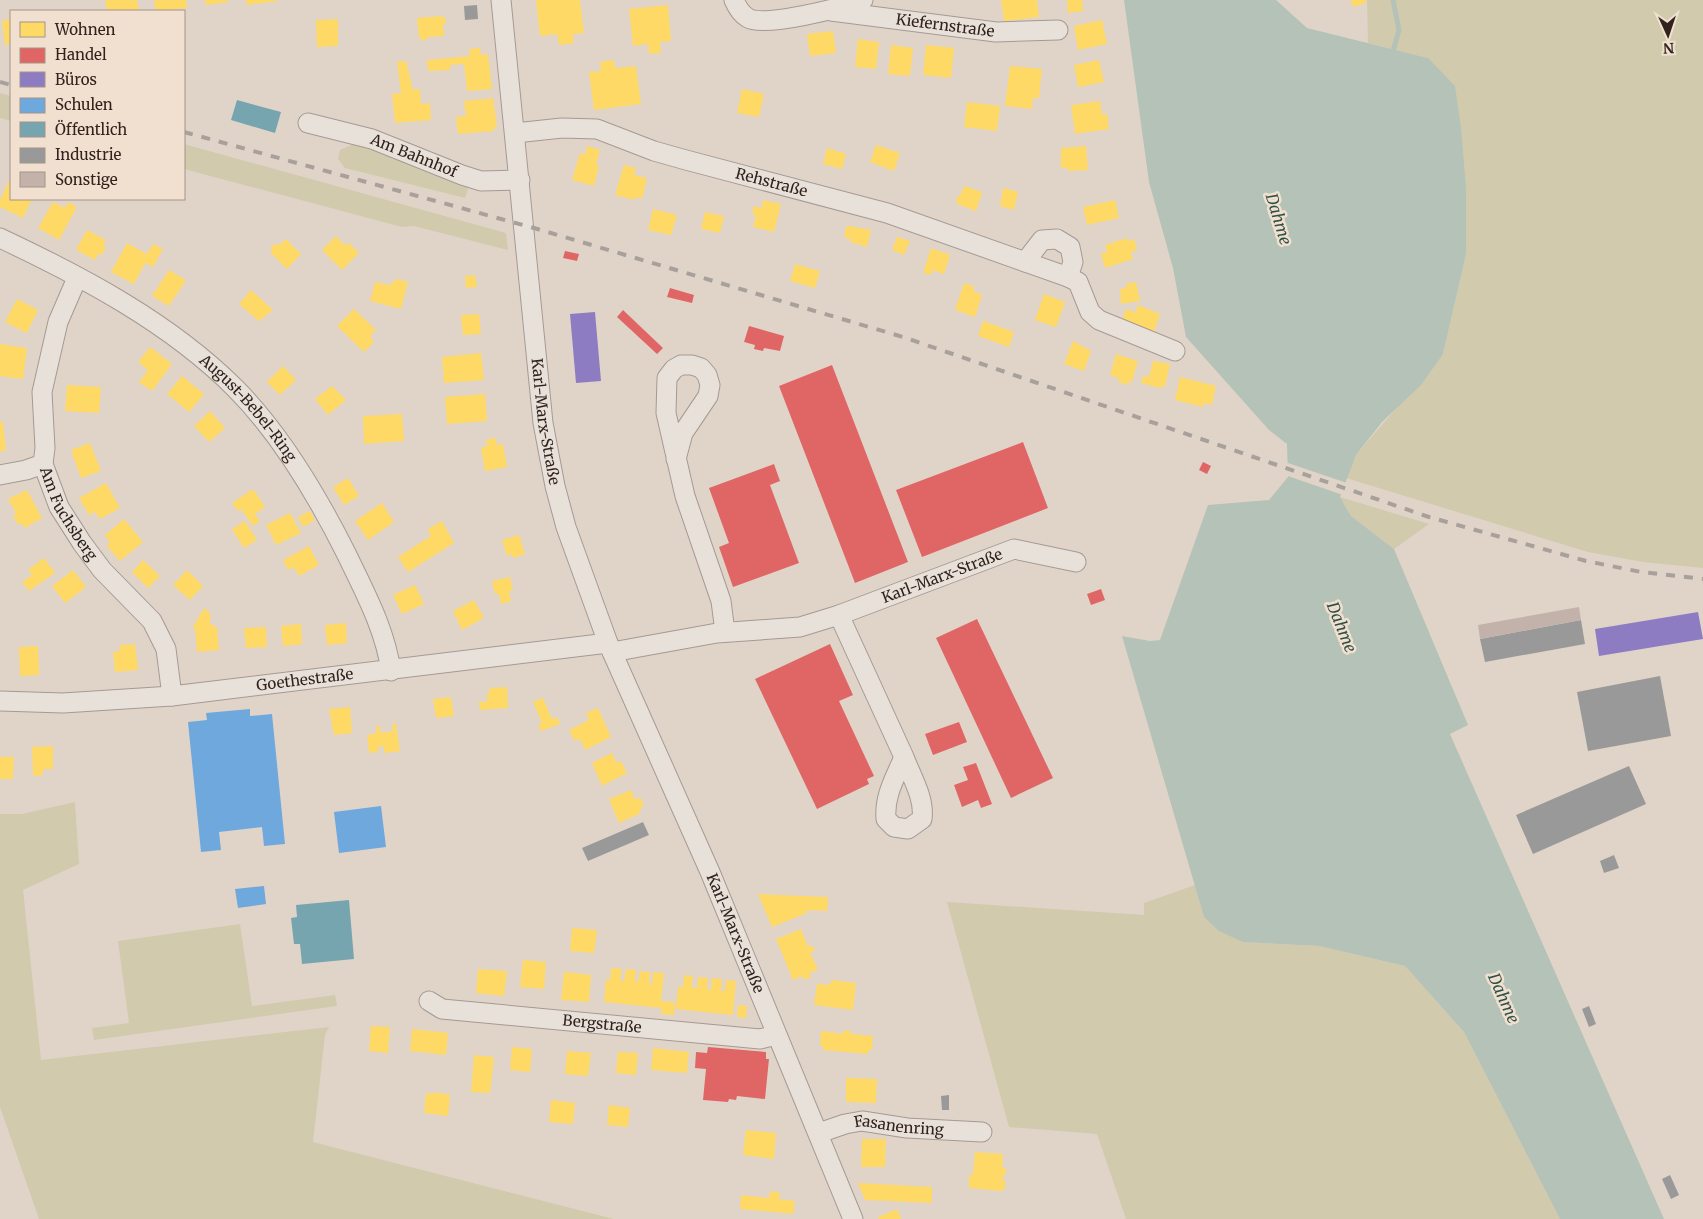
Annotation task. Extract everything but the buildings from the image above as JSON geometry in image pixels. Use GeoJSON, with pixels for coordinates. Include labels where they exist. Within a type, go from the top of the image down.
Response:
{"type":"FeatureCollection","features":[{"type":"Feature","properties":{"kind":"street","name":"Karl-Marx-Straße"},"geometry":{"type":"LineString","coordinates":[[502,0],[540,395],[550,461],[566,527],[610,648],[706,863],[853,1219]]}},
{"type":"Feature","properties":{"kind":"street","name":"Kiefernstraße"},"geometry":{"type":"LineString","coordinates":[[734,0],[738,9],[750,19],[765,21],[831,11],[863,0]]}},
{"type":"Feature","properties":{"kind":"street","name":"Kiefernstraße"},"geometry":{"type":"LineString","coordinates":[[831,11],[996,32],[1058,30]]}},
{"type":"Feature","properties":{"kind":"street","name":"Am Bahnhof"},"geometry":{"type":"LineString","coordinates":[[308,122],[372,139],[462,176],[481,181],[520,180]]}},
{"type":"Feature","properties":{"kind":"street","name":"Rehstraße"},"geometry":{"type":"LineString","coordinates":[[515,133],[562,128],[597,129],[654,151],[887,213],[1068,277]]}},
{"type":"Feature","properties":{"kind":"street","name":"August-Bebel-Ring"},"geometry":{"type":"LineString","coordinates":[[0,238],[124,303],[199,355],[237,390],[286,451],[329,522],[369,598],[384,636],[391,671]]}},
{"type":"Feature","properties":{"kind":"street"},"geometry":{"type":"LineString","coordinates":[[1025,262],[1042,240],[1057,239],[1070,247],[1073,262],[1068,277],[1078,282],[1090,312],[1099,320],[1175,350]]}},
{"type":"Feature","properties":{"kind":"street","name":"Am Fuchsberg"},"geometry":{"type":"LineString","coordinates":[[77,278],[58,322],[42,392],[44,464],[59,507],[82,543],[108,577],[152,621],[166,649],[172,696]]}},
{"type":"Feature","properties":{"kind":"street"},"geometry":{"type":"LineString","coordinates":[[676,458],[685,496],[721,601],[725,632]]}},
{"type":"Feature","properties":{"kind":"street"},"geometry":{"type":"LineString","coordinates":[[0,475],[44,464]]}},
{"type":"Feature","properties":{"kind":"street","name":"Karl-Marx-Straße"},"geometry":{"type":"LineString","coordinates":[[610,648],[643,645],[725,632],[800,627],[839,615],[1014,549],[1076,562]]}},
{"type":"Feature","properties":{"kind":"street"},"geometry":{"type":"LineString","coordinates":[[839,615],[904,757]]}},
{"type":"Feature","properties":{"kind":"street","name":"Goethestraße"},"geometry":{"type":"LineString","coordinates":[[0,701],[82,702],[172,696],[610,648]]}},
{"type":"Feature","properties":{"kind":"street","name":"Bergstraße"},"geometry":{"type":"LineString","coordinates":[[428,1001],[442,1008],[593,1024],[760,1040],[776,1035]]}},
{"type":"Feature","properties":{"kind":"street","name":"Fasanenring"},"geometry":{"type":"LineString","coordinates":[[819,1133],[845,1124],[862,1122],[907,1128],[982,1132]]}},
{"type":"Feature","properties":{"kind":"shaded area"},"geometry":{"type":"Polygon","coordinates":[[[1367,0],[1703,0],[1703,568],[1643,562],[1588,552],[1346,478],[1356,455],[1443,354],[1466,254],[1466,188],[1428,58],[1368,43],[1367,0]]]}},
{"type":"Feature","properties":{"kind":"shaded area"},"geometry":{"type":"Polygon","coordinates":[[[0,93],[10,96],[10,121],[0,118],[0,93]]]}},
{"type":"Feature","properties":{"kind":"shaded area"},"geometry":{"type":"Polygon","coordinates":[[[185,144],[506,233],[508,250],[414,226],[402,227],[185,169],[185,144]]]}},
{"type":"Feature","properties":{"kind":"shaded area"},"geometry":{"type":"Polygon","coordinates":[[[351,145],[369,145],[469,185],[465,198],[345,168],[338,159],[340,150],[351,145]]]}},
{"type":"Feature","properties":{"kind":"shaded area"},"geometry":{"type":"Polygon","coordinates":[[[1340,497],[1429,524],[1394,549],[1351,516],[1340,497]]]}},
{"type":"Feature","properties":{"kind":"shaded area"},"geometry":{"type":"Polygon","coordinates":[[[75,802],[79,864],[23,890],[41,1060],[329,1027],[325,1035],[313,1142],[614,1219],[39,1219],[0,1107],[0,814],[22,814],[75,802]]]}},
{"type":"Feature","properties":{"kind":"shaded area"},"geometry":{"type":"Polygon","coordinates":[[[1195,885],[1204,917],[1243,942],[1319,946],[1405,966],[1464,1032],[1560,1219],[1126,1219],[1097,1134],[1009,1127],[947,902],[1144,915],[1144,903],[1195,885]]]}},
{"type":"Feature","properties":{"kind":"shaded area"},"geometry":{"type":"Polygon","coordinates":[[[240,924],[252,1006],[335,995],[337,1006],[94,1040],[92,1028],[129,1023],[118,941],[240,924]]]}},
{"type":"Feature","properties":{"kind":"water","name":"Dahme"},"geometry":{"type":"Polygon","coordinates":[[[1124,0],[1276,0],[1307,28],[1428,58],[1455,86],[1466,188],[1466,254],[1443,354],[1421,385],[1382,422],[1356,455],[1340,497],[1351,516],[1394,549],[1468,725],[1450,734],[1664,1219],[1560,1219],[1464,1032],[1405,966],[1319,946],[1243,942],[1219,931],[1204,917],[1122,636],[1150,641],[1160,640],[1208,505],[1269,500],[1288,477],[1287,444],[1269,430],[1186,337],[1173,268],[1149,182],[1124,0]]]}},
{"type":"Feature","properties":{"kind":"pier"},"geometry":{"type":"Polygon","coordinates":[[[1285,462],[1347,483],[1343,495],[1285,475],[1285,462]]]}},
{"type":"Feature","properties":{"kind":"waterway"},"geometry":{"type":"LineString","coordinates":[[1392,55],[1399,30],[1393,0]]}},
{"type":"Feature","properties":{"kind":"railway"},"geometry":{"type":"LineString","coordinates":[[0,82],[10,85]]}},
{"type":"Feature","properties":{"kind":"railway"},"geometry":{"type":"LineString","coordinates":[[185,132],[534,228],[903,337],[1429,517],[1586,561],[1641,572],[1703,579]]}}]}
